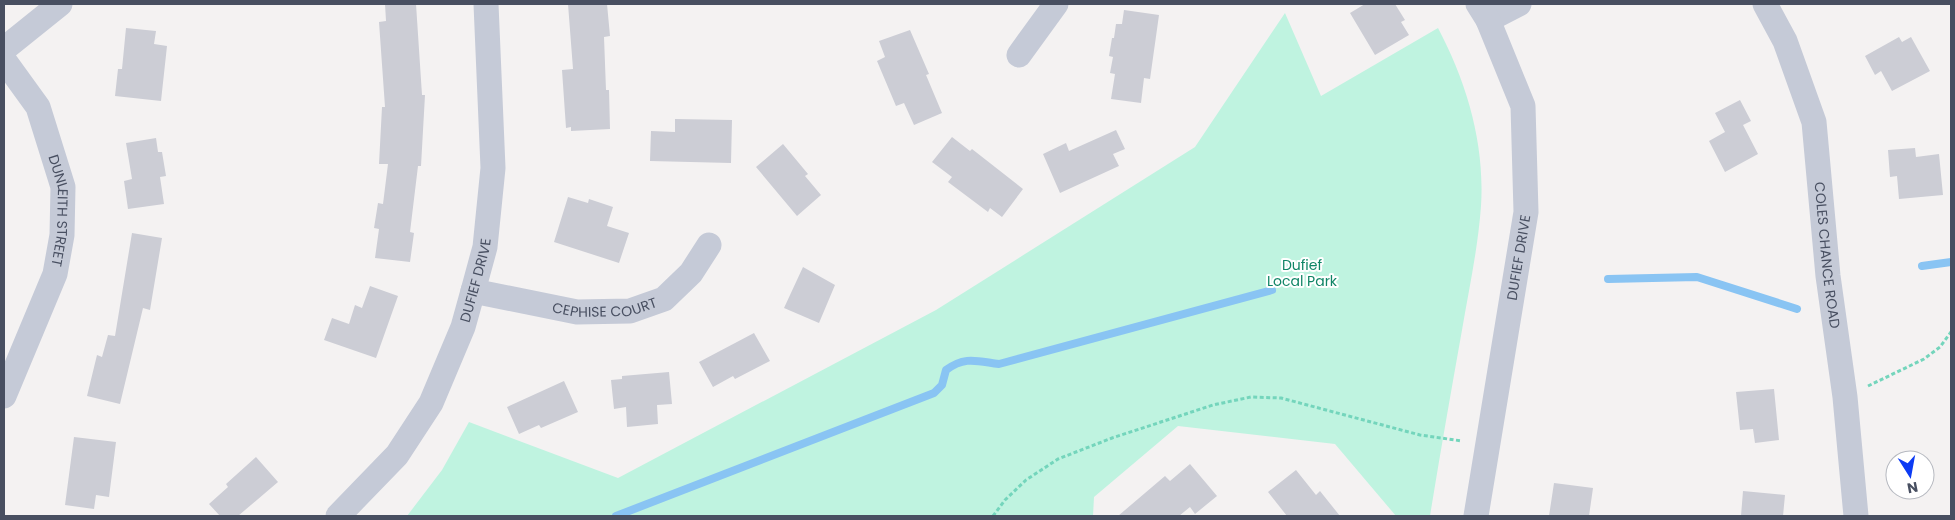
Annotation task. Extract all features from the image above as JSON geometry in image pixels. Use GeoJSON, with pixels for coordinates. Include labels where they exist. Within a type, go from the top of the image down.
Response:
{"type":"FeatureCollection","features":[{"type":"Feature","properties":{"kind":"street"},"geometry":{"type":"LineString","coordinates":[[4,49],[60,4]]}},
{"type":"Feature","properties":{"kind":"street","name":"DUFIEF DRIVE"},"geometry":{"type":"LineString","coordinates":[[338,516],[397,455],[432,403],[463,327],[485,248],[493,168],[486,4]]}},
{"type":"Feature","properties":{"kind":"street"},"geometry":{"type":"LineString","coordinates":[[1019,56],[1056,4]]}},
{"type":"Feature","properties":{"kind":"street"},"geometry":{"type":"LineString","coordinates":[[1483,12],[1519,4]]}},
{"type":"Feature","properties":{"kind":"street","name":"COLES CHANCE ROAD"},"geometry":{"type":"LineString","coordinates":[[1766,4],[1785,41],[1814,122],[1828,276],[1845,397],[1856,516]]}},
{"type":"Feature","properties":{"kind":"street","name":"DUFIEF DRIVE"},"geometry":{"type":"LineString","coordinates":[[1476,516],[1526,212],[1523,106],[1483,12]]}},
{"type":"Feature","properties":{"kind":"street","name":"DUNLEITH STREET"},"geometry":{"type":"LineString","coordinates":[[4,60],[38,107],[64,187],[62,235],[55,274],[4,396]]}},
{"type":"Feature","properties":{"kind":"street","name":"CEPHISE COURT"},"geometry":{"type":"LineString","coordinates":[[473,290],[577,312],[630,311],[664,299],[691,274],[709,245]]}},
{"type":"Feature","properties":{"kind":"path"},"geometry":{"type":"LineString","coordinates":[[1872,384],[1924,359],[1940,348],[1951,332]]}},
{"type":"Feature","properties":{"kind":"path"},"geometry":{"type":"LineString","coordinates":[[993,516],[1005,500],[1026,480],[1058,459],[1112,438],[1213,405],[1251,397],[1282,398],[1420,435],[1488,445]]}},
{"type":"Feature","properties":{"kind":"green space","name":"Dufief Local Park"},"geometry":{"type":"Polygon","coordinates":[[[1285,13],[1321,96],[1438,28],[1458,70],[1472,114],[1480,160],[1480,222],[1430,516],[1396,516],[1335,444],[1178,426],[1094,497],[1093,516],[407,516],[442,470],[469,422],[618,478],[936,310],[1195,147],[1285,13]]]}},
{"type":"Feature","properties":{"kind":"building"},"geometry":{"type":"Polygon","coordinates":[[[385,4],[416,4],[422,95],[425,95],[421,166],[418,166],[410,232],[414,233],[410,262],[375,258],[379,229],[374,228],[378,203],[383,204],[388,164],[379,164],[382,107],[385,107],[379,22],[386,21],[385,4]]]}},
{"type":"Feature","properties":{"kind":"building"},"geometry":{"type":"Polygon","coordinates":[[[568,4],[607,4],[610,36],[604,37],[606,90],[609,90],[610,129],[571,131],[571,127],[566,128],[562,70],[573,69],[568,4]]]}},
{"type":"Feature","properties":{"kind":"building"},"geometry":{"type":"Polygon","coordinates":[[[1365,4],[1395,4],[1405,20],[1401,22],[1409,35],[1375,55],[1350,13],[1365,4]]]}},
{"type":"Feature","properties":{"kind":"building"},"geometry":{"type":"Polygon","coordinates":[[[1124,10],[1159,15],[1150,79],[1144,78],[1141,103],[1111,99],[1115,74],[1110,73],[1113,57],[1109,56],[1116,24],[1122,24],[1124,10]]]}},
{"type":"Feature","properties":{"kind":"building"},"geometry":{"type":"Polygon","coordinates":[[[126,28],[156,31],[154,44],[167,46],[161,101],[115,96],[118,69],[122,69],[126,28]]]}},
{"type":"Feature","properties":{"kind":"building"},"geometry":{"type":"Polygon","coordinates":[[[910,30],[929,74],[926,75],[942,113],[914,125],[904,103],[896,106],[877,61],[885,57],[879,41],[910,30]]]}},
{"type":"Feature","properties":{"kind":"building"},"geometry":{"type":"Polygon","coordinates":[[[1899,37],[1902,42],[1911,37],[1930,71],[1892,91],[1881,71],[1875,75],[1865,56],[1899,37]]]}},
{"type":"Feature","properties":{"kind":"building"},"geometry":{"type":"Polygon","coordinates":[[[1740,100],[1751,121],[1743,125],[1758,154],[1725,172],[1709,141],[1725,132],[1715,113],[1740,100]]]}},
{"type":"Feature","properties":{"kind":"building"},"geometry":{"type":"Polygon","coordinates":[[[675,119],[732,120],[731,163],[650,161],[651,131],[675,132],[675,119]]]}},
{"type":"Feature","properties":{"kind":"building"},"geometry":{"type":"Polygon","coordinates":[[[1116,130],[1125,149],[1113,154],[1119,166],[1060,193],[1043,154],[1066,143],[1069,151],[1116,130]]]}},
{"type":"Feature","properties":{"kind":"building"},"geometry":{"type":"Polygon","coordinates":[[[952,137],[970,151],[972,149],[1023,189],[1002,217],[990,208],[988,212],[948,182],[952,177],[932,162],[952,137]]]}},
{"type":"Feature","properties":{"kind":"building"},"geometry":{"type":"Polygon","coordinates":[[[156,138],[158,152],[162,152],[166,176],[160,177],[164,204],[128,209],[124,181],[132,179],[126,143],[156,138]]]}},
{"type":"Feature","properties":{"kind":"building"},"geometry":{"type":"Polygon","coordinates":[[[783,144],[808,174],[805,176],[821,195],[797,216],[756,167],[783,144]]]}},
{"type":"Feature","properties":{"kind":"building"},"geometry":{"type":"Polygon","coordinates":[[[1915,148],[1916,157],[1939,154],[1943,195],[1899,199],[1897,176],[1890,177],[1888,150],[1915,148]]]}},
{"type":"Feature","properties":{"kind":"building"},"geometry":{"type":"Polygon","coordinates":[[[568,197],[588,203],[589,199],[613,207],[607,226],[629,233],[619,263],[554,242],[568,197]]]}},
{"type":"Feature","properties":{"kind":"building"},"geometry":{"type":"Polygon","coordinates":[[[132,233],[162,238],[150,310],[143,308],[120,404],[87,396],[97,355],[102,357],[108,335],[115,336],[132,233]]]}},
{"type":"Feature","properties":{"kind":"building"},"geometry":{"type":"Polygon","coordinates":[[[803,267],[835,285],[819,323],[784,308],[803,267]]]}},
{"type":"Feature","properties":{"kind":"building"},"geometry":{"type":"Polygon","coordinates":[[[370,286],[398,296],[376,358],[324,340],[332,318],[349,324],[355,305],[362,308],[370,286]]]}},
{"type":"Feature","properties":{"kind":"building"},"geometry":{"type":"Polygon","coordinates":[[[754,333],[770,361],[735,379],[733,376],[713,387],[699,362],[754,333]]]}},
{"type":"Feature","properties":{"kind":"building"},"geometry":{"type":"Polygon","coordinates":[[[669,372],[672,404],[657,405],[658,424],[627,427],[626,407],[614,409],[611,380],[622,379],[622,376],[669,372]]]}},
{"type":"Feature","properties":{"kind":"building"},"geometry":{"type":"Polygon","coordinates":[[[564,381],[578,412],[541,428],[539,425],[519,434],[507,407],[564,381]]]}},
{"type":"Feature","properties":{"kind":"building"},"geometry":{"type":"Polygon","coordinates":[[[1774,389],[1779,440],[1755,443],[1753,429],[1740,430],[1736,392],[1774,389]]]}},
{"type":"Feature","properties":{"kind":"building"},"geometry":{"type":"Polygon","coordinates":[[[74,437],[116,442],[109,497],[96,495],[94,509],[65,505],[74,437]]]}},
{"type":"Feature","properties":{"kind":"building"},"geometry":{"type":"Polygon","coordinates":[[[256,457],[278,482],[238,516],[220,516],[209,504],[228,487],[226,484],[256,457]]]}},
{"type":"Feature","properties":{"kind":"building"},"geometry":{"type":"Polygon","coordinates":[[[1190,464],[1217,496],[1195,514],[1190,507],[1179,516],[1118,516],[1165,476],[1170,481],[1190,464]]]}},
{"type":"Feature","properties":{"kind":"building"},"geometry":{"type":"Polygon","coordinates":[[[1296,470],[1316,495],[1320,491],[1340,516],[1287,516],[1268,492],[1296,470]]]}},
{"type":"Feature","properties":{"kind":"building"},"geometry":{"type":"Polygon","coordinates":[[[1554,483],[1593,488],[1589,516],[1549,516],[1554,483]]]}},
{"type":"Feature","properties":{"kind":"building"},"geometry":{"type":"Polygon","coordinates":[[[1743,491],[1785,495],[1783,516],[1741,516],[1743,491]]]}},
{"type":"Feature","properties":{"kind":"waterway"},"geometry":{"type":"LineString","coordinates":[[1922,266],[1951,262]]}},
{"type":"Feature","properties":{"kind":"waterway"},"geometry":{"type":"LineString","coordinates":[[1608,279],[1697,277],[1797,309]]}},
{"type":"Feature","properties":{"kind":"waterway"},"geometry":{"type":"LineString","coordinates":[[616,516],[934,393],[942,385],[946,370],[959,363],[977,361],[999,364],[1272,290]]}}]}
